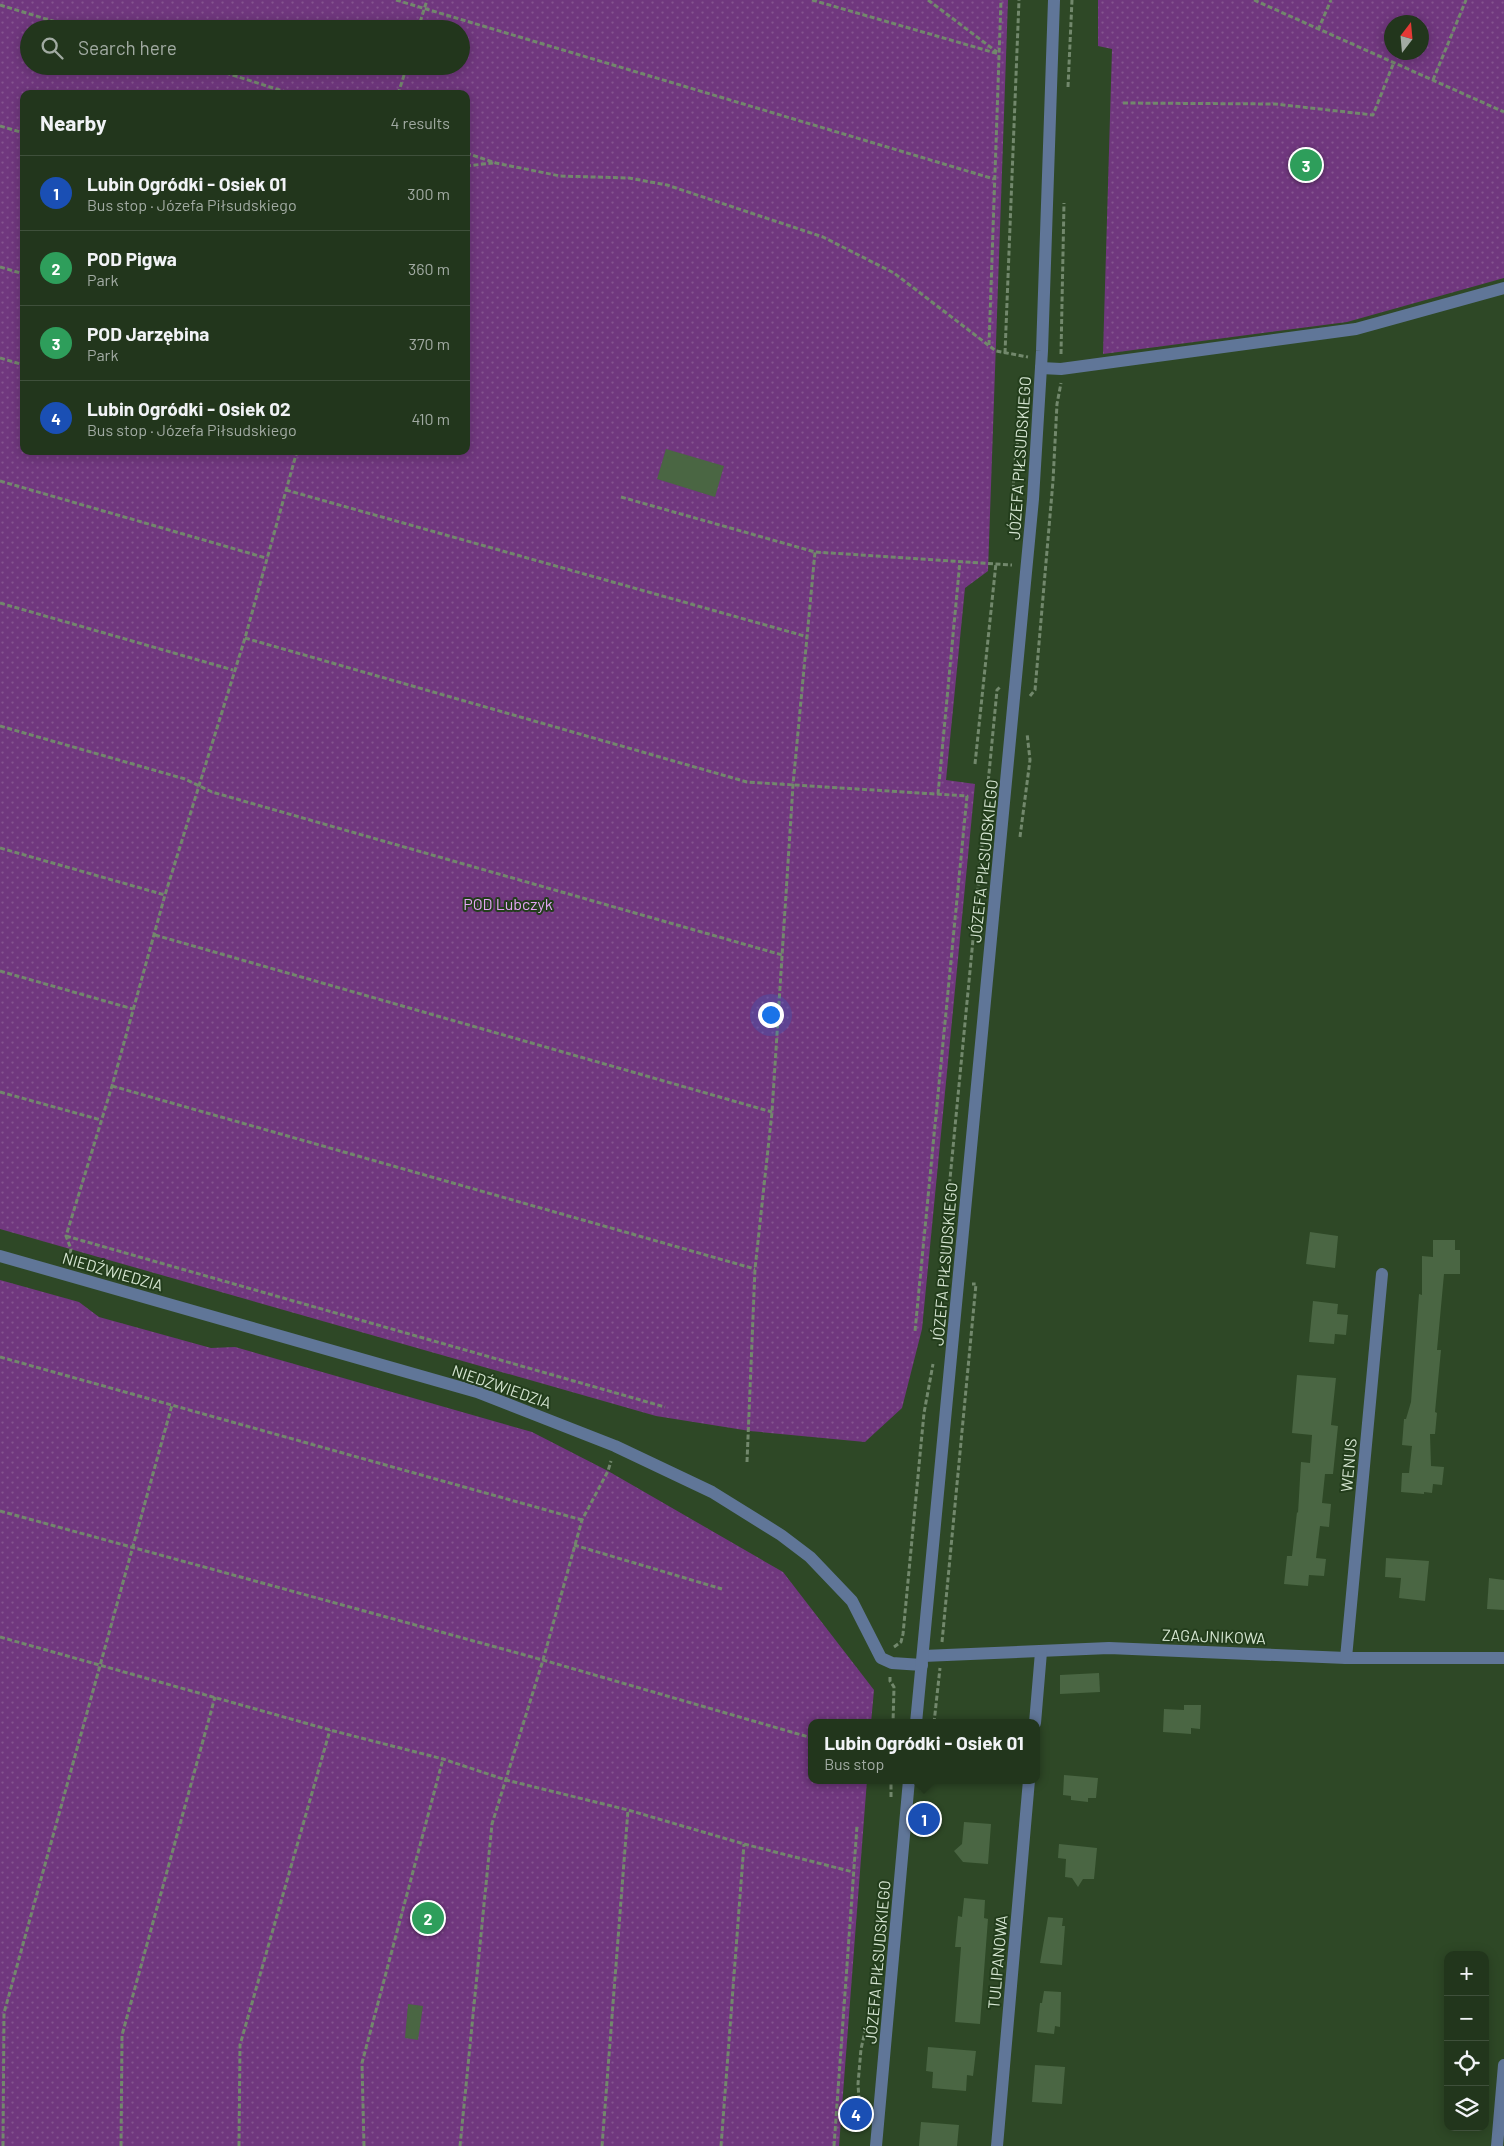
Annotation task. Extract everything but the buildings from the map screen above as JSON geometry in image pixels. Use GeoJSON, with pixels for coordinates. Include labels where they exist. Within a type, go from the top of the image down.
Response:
{"type":"FeatureCollection","features":[{"type":"Feature","properties":{"kind":"street","name":"JÓZEFA PIŁSUDSKIEGO"},"geometry":{"type":"LineString","coordinates":[[916,1719],[1028,566],[1054,0]]}},
{"type":"Feature","properties":{"kind":"street"},"geometry":{"type":"LineString","coordinates":[[1037,365],[1062,370],[1356,329],[1504,288]]}},
{"type":"Feature","properties":{"kind":"street","name":"NIEDŹWIEDZIA"},"geometry":{"type":"LineString","coordinates":[[0,1256],[477,1392],[615,1446],[712,1492],[750,1514],[810,1557],[852,1601],[870,1635],[876,1652],[881,1658],[892,1663]]}},
{"type":"Feature","properties":{"kind":"street","name":"WENUS"},"geometry":{"type":"LineString","coordinates":[[1346,1658],[1382,1274]]}},
{"type":"Feature","properties":{"kind":"street","name":"ZAGAJNIKOWA"},"geometry":{"type":"LineString","coordinates":[[922,1660],[941,1656],[1109,1648],[1346,1658],[1504,1658]]}},
{"type":"Feature","properties":{"kind":"street"},"geometry":{"type":"LineString","coordinates":[[1035,1719],[1041,1652]]}},
{"type":"Feature","properties":{"kind":"street"},"geometry":{"type":"LineString","coordinates":[[892,1663],[922,1660]]}},
{"type":"Feature","properties":{"kind":"street","name":"JÓZEFA PIŁSUDSKIEGO"},"geometry":{"type":"LineString","coordinates":[[876,2146],[910,1784]]}},
{"type":"Feature","properties":{"kind":"street","name":"TULIPANOWA"},"geometry":{"type":"LineString","coordinates":[[997,2146],[1030,1784]]}},
{"type":"Feature","properties":{"kind":"street"},"geometry":{"type":"LineString","coordinates":[[1497,2146],[1504,2064]]}},
{"type":"Feature","properties":{"kind":"path"},"geometry":{"type":"LineString","coordinates":[[396,0],[464,20]]}},
{"type":"Feature","properties":{"kind":"path"},"geometry":{"type":"LineString","coordinates":[[421,20],[427,0]]}},
{"type":"Feature","properties":{"kind":"path"},"geometry":{"type":"LineString","coordinates":[[812,0],[999,54]]}},
{"type":"Feature","properties":{"kind":"path"},"geometry":{"type":"LineString","coordinates":[[928,0],[999,54]]}},
{"type":"Feature","properties":{"kind":"path"},"geometry":{"type":"LineString","coordinates":[[989,346],[1001,0]]}},
{"type":"Feature","properties":{"kind":"path"},"geometry":{"type":"LineString","coordinates":[[1005,353],[1019,0]]}},
{"type":"Feature","properties":{"kind":"path"},"geometry":{"type":"LineString","coordinates":[[1254,0],[1504,112]]}},
{"type":"Feature","properties":{"kind":"path"},"geometry":{"type":"LineString","coordinates":[[1318,30],[1331,0]]}},
{"type":"Feature","properties":{"kind":"path"},"geometry":{"type":"LineString","coordinates":[[1433,80],[1466,0]]}},
{"type":"Feature","properties":{"kind":"path"},"geometry":{"type":"LineString","coordinates":[[0,5],[49,20]]}},
{"type":"Feature","properties":{"kind":"path"},"geometry":{"type":"LineString","coordinates":[[470,22],[994,179]]}},
{"type":"Feature","properties":{"kind":"path"},"geometry":{"type":"LineString","coordinates":[[1123,103],[1275,104],[1373,115],[1394,62]]}},
{"type":"Feature","properties":{"kind":"path"},"geometry":{"type":"LineString","coordinates":[[232,75],[279,90]]}},
{"type":"Feature","properties":{"kind":"path"},"geometry":{"type":"LineString","coordinates":[[399,90],[404,75]]}},
{"type":"Feature","properties":{"kind":"path"},"geometry":{"type":"LineString","coordinates":[[0,126],[20,132]]}},
{"type":"Feature","properties":{"kind":"path"},"geometry":{"type":"LineString","coordinates":[[470,154],[496,163],[560,176],[629,178],[667,185],[823,237],[894,273],[996,351],[1028,357],[1037,365]]}},
{"type":"Feature","properties":{"kind":"path"},"geometry":{"type":"LineString","coordinates":[[470,166],[496,163]]}},
{"type":"Feature","properties":{"kind":"path"},"geometry":{"type":"LineString","coordinates":[[0,267],[20,273]]}},
{"type":"Feature","properties":{"kind":"path"},"geometry":{"type":"LineString","coordinates":[[1028,349],[1028,357],[1037,365]]}},
{"type":"Feature","properties":{"kind":"path"},"geometry":{"type":"LineString","coordinates":[[0,358],[20,364]]}},
{"type":"Feature","properties":{"kind":"path"},"geometry":{"type":"LineString","coordinates":[[1014,525],[1013,491],[1016,448],[1022,420]]}},
{"type":"Feature","properties":{"kind":"path"},"geometry":{"type":"LineString","coordinates":[[71,1249],[66,1236],[112,1086],[165,896],[245,638],[296,455]]}},
{"type":"Feature","properties":{"kind":"path"},"geometry":{"type":"LineString","coordinates":[[0,481],[266,558]]}},
{"type":"Feature","properties":{"kind":"path"},"geometry":{"type":"LineString","coordinates":[[286,490],[808,637]]}},
{"type":"Feature","properties":{"kind":"path"},"geometry":{"type":"LineString","coordinates":[[621,497],[815,552],[1028,566]]}},
{"type":"Feature","properties":{"kind":"path"},"geometry":{"type":"LineString","coordinates":[[746,1462],[755,1269],[772,1112],[793,785],[815,552]]}},
{"type":"Feature","properties":{"kind":"path"},"geometry":{"type":"LineString","coordinates":[[1013,574],[1014,557]]}},
{"type":"Feature","properties":{"kind":"path"},"geometry":{"type":"LineString","coordinates":[[938,794],[960,561]]}},
{"type":"Feature","properties":{"kind":"path"},"geometry":{"type":"LineString","coordinates":[[975,764],[996,563]]}},
{"type":"Feature","properties":{"kind":"path"},"geometry":{"type":"LineString","coordinates":[[0,603],[234,670]]}},
{"type":"Feature","properties":{"kind":"path"},"geometry":{"type":"LineString","coordinates":[[245,638],[747,782],[967,796],[915,1331]]}},
{"type":"Feature","properties":{"kind":"path"},"geometry":{"type":"LineString","coordinates":[[1002,686],[1002,695]]}},
{"type":"Feature","properties":{"kind":"path"},"geometry":{"type":"LineString","coordinates":[[1028,704],[1029,697]]}},
{"type":"Feature","properties":{"kind":"path"},"geometry":{"type":"LineString","coordinates":[[0,726],[185,779],[212,792],[782,955]]}},
{"type":"Feature","properties":{"kind":"path"},"geometry":{"type":"LineString","coordinates":[[1020,837],[1030,760],[1026,726]]}},
{"type":"Feature","properties":{"kind":"path"},"geometry":{"type":"LineString","coordinates":[[0,848],[165,896]]}},
{"type":"Feature","properties":{"kind":"path"},"geometry":{"type":"LineString","coordinates":[[155,935],[772,1112]]}},
{"type":"Feature","properties":{"kind":"path"},"geometry":{"type":"LineString","coordinates":[[0,971],[133,1009]]}},
{"type":"Feature","properties":{"kind":"path"},"geometry":{"type":"LineString","coordinates":[[112,1086],[755,1269]]}},
{"type":"Feature","properties":{"kind":"path"},"geometry":{"type":"LineString","coordinates":[[0,1092],[101,1120]]}},
{"type":"Feature","properties":{"kind":"path"},"geometry":{"type":"LineString","coordinates":[[66,1236],[665,1407]]}},
{"type":"Feature","properties":{"kind":"path"},"geometry":{"type":"LineString","coordinates":[[934,1719],[976,1284],[944,1281],[943,1296]]}},
{"type":"Feature","properties":{"kind":"path"},"geometry":{"type":"LineString","coordinates":[[0,1357],[582,1520]]}},
{"type":"Feature","properties":{"kind":"path"},"geometry":{"type":"LineString","coordinates":[[893,1719],[894,1688],[890,1681],[893,1648],[901,1642],[903,1634],[924,1413],[934,1359]]}},
{"type":"Feature","properties":{"kind":"path"},"geometry":{"type":"LineString","coordinates":[[3,2146],[4,2012],[172,1405]]}},
{"type":"Feature","properties":{"kind":"path"},"geometry":{"type":"LineString","coordinates":[[460,2146],[492,1824],[543,1660],[582,1520],[608,1471]]}},
{"type":"Feature","properties":{"kind":"path"},"geometry":{"type":"LineString","coordinates":[[0,1510],[543,1660],[808,1737]]}},
{"type":"Feature","properties":{"kind":"path"},"geometry":{"type":"LineString","coordinates":[[574,1545],[722,1589]]}},
{"type":"Feature","properties":{"kind":"path"},"geometry":{"type":"LineString","coordinates":[[0,1637],[330,1730],[443,1759],[506,1780],[628,1810],[744,1844],[853,1872]]}},
{"type":"Feature","properties":{"kind":"path"},"geometry":{"type":"LineString","coordinates":[[120,2146],[122,2035],[215,1697]]}},
{"type":"Feature","properties":{"kind":"path"},"geometry":{"type":"LineString","coordinates":[[239,2146],[240,2045],[330,1730]]}},
{"type":"Feature","properties":{"kind":"path"},"geometry":{"type":"LineString","coordinates":[[364,2146],[362,2063],[443,1759]]}},
{"type":"Feature","properties":{"kind":"path"},"geometry":{"type":"LineString","coordinates":[[890,1798],[891,1784]]}},
{"type":"Feature","properties":{"kind":"path"},"geometry":{"type":"LineString","coordinates":[[602,2146],[628,1810]]}},
{"type":"Feature","properties":{"kind":"path"},"geometry":{"type":"LineString","coordinates":[[834,2146],[857,1826]]}},
{"type":"Feature","properties":{"kind":"path"},"geometry":{"type":"LineString","coordinates":[[721,2146],[744,1844]]}},
{"type":"Feature","properties":{"kind":"path"},"geometry":{"type":"LineString","coordinates":[[861,2136],[858,2075],[861,2049],[874,1988]]}},
{"type":"Feature","properties":{"kind":"green space","name":"POD Lubczyk"},"geometry":{"type":"Polygon","coordinates":[[[0,0],[1008,0],[988,571],[965,588],[946,780],[975,784],[922,1329],[902,1408],[865,1442],[750,1431],[656,1416],[0,1229],[0,0]]]}},
{"type":"Feature","properties":{"kind":"green space"},"geometry":{"type":"Polygon","coordinates":[[[1098,0],[1504,0],[1504,278],[1347,322],[1103,354],[1112,49],[1098,46],[1098,0]]]}},
{"type":"Feature","properties":{"kind":"green space"},"geometry":{"type":"Polygon","coordinates":[[[0,1280],[79,1302],[99,1317],[211,1348],[235,1347],[532,1432],[608,1471],[783,1572],[874,1690],[871,1719],[808,1719],[808,1784],[867,1784],[839,2146],[0,2146],[0,1280]]]}},
{"type":"Feature","properties":{"kind":"place","name":"POD Jarzębina"},"geometry":{"type":"Point","coordinates":[1306,165]}},
{"type":"Feature","properties":{"kind":"place","name":"Lubin Ogródki - Osiek 01"},"geometry":{"type":"Point","coordinates":[924,1819]}},
{"type":"Feature","properties":{"kind":"place","name":"POD Pigwa"},"geometry":{"type":"Point","coordinates":[428,1918]}},
{"type":"Feature","properties":{"kind":"place","name":"Lubin Ogródki - Osiek 02"},"geometry":{"type":"Point","coordinates":[856,2114]}}]}
